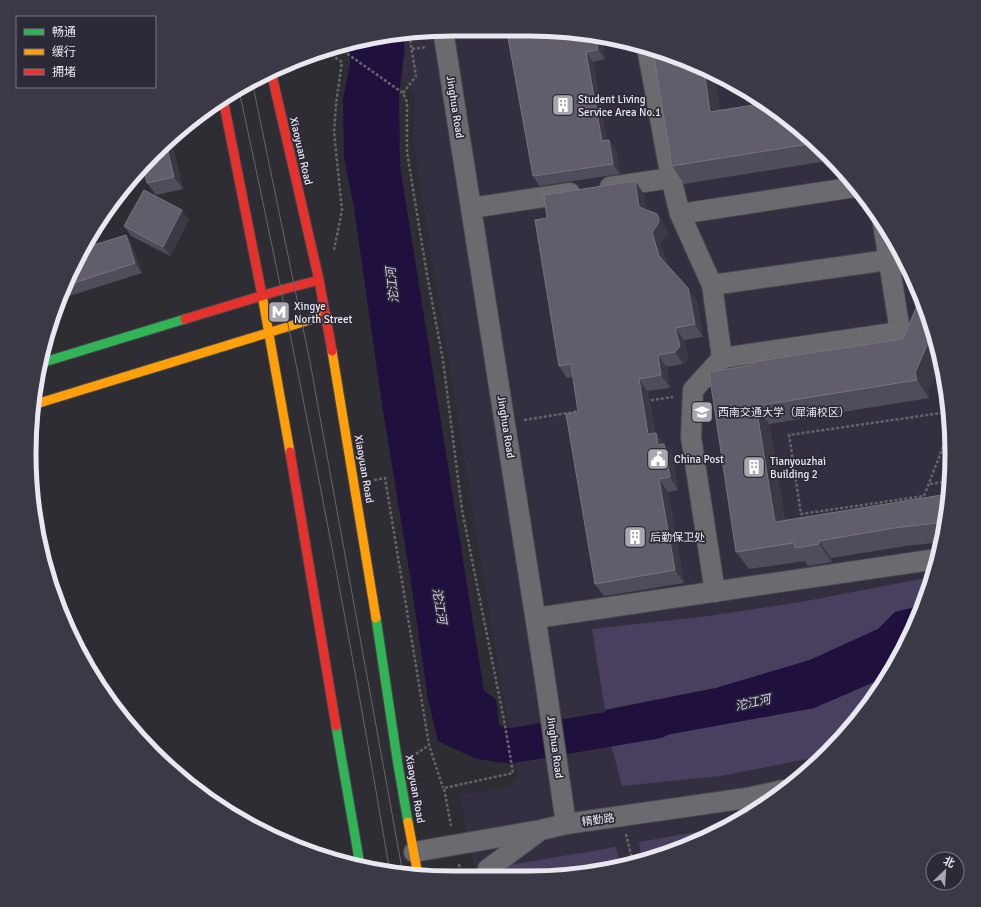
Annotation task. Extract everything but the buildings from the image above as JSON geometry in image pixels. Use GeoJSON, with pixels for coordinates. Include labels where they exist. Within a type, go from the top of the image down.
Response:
{"type":"FeatureCollection","features":[{"type":"Feature","properties":{"kind":"street","name":"Jinghua Road"},"geometry":{"type":"LineString","coordinates":[[444,36],[536,618],[566,824]]}},
{"type":"Feature","properties":{"kind":"street"},"geometry":{"type":"LineString","coordinates":[[648,54],[671,178],[680,214],[712,285],[722,358]]}},
{"type":"Feature","properties":{"kind":"street","name":"Xiaoyuan Road"},"geometry":{"type":"LineString","coordinates":[[272,78],[326,315],[364,540],[398,765],[417,869]]}},
{"type":"Feature","properties":{"kind":"street"},"geometry":{"type":"LineString","coordinates":[[224,105],[270,333],[359,860]]}},
{"type":"Feature","properties":{"kind":"street"},"geometry":{"type":"LineString","coordinates":[[471,208],[671,178]]}},
{"type":"Feature","properties":{"kind":"street"},"geometry":{"type":"LineString","coordinates":[[680,214],[849,188]]}},
{"type":"Feature","properties":{"kind":"street"},"geometry":{"type":"LineString","coordinates":[[712,285],[896,259],[900,332],[722,358],[693,390],[691,437],[715,592]]}},
{"type":"Feature","properties":{"kind":"street"},"geometry":{"type":"LineString","coordinates":[[46,361],[263,295],[319,280]]}},
{"type":"Feature","properties":{"kind":"street"},"geometry":{"type":"LineString","coordinates":[[40,403],[326,315]]}},
{"type":"Feature","properties":{"kind":"street"},"geometry":{"type":"LineString","coordinates":[[536,618],[931,560]]}},
{"type":"Feature","properties":{"kind":"street","name":"精勤路"},"geometry":{"type":"LineString","coordinates":[[414,852],[541,830],[566,824],[747,798],[771,793]]}},
{"type":"Feature","properties":{"kind":"street"},"geometry":{"type":"LineString","coordinates":[[489,871],[488,868],[541,830]]}},
{"type":"Feature","properties":{"kind":"path"},"geometry":{"type":"LineString","coordinates":[[403,93],[416,76],[410,39]]}},
{"type":"Feature","properties":{"kind":"path"},"geometry":{"type":"LineString","coordinates":[[343,50],[403,93],[407,102],[407,152],[427,275],[443,360],[462,510],[499,695],[513,774],[444,788]]}},
{"type":"Feature","properties":{"kind":"path"},"geometry":{"type":"LineString","coordinates":[[331,54],[342,62],[334,132],[342,210],[333,256]]}},
{"type":"Feature","properties":{"kind":"path"},"geometry":{"type":"LineString","coordinates":[[638,402],[693,394]]}},
{"type":"Feature","properties":{"kind":"path"},"geometry":{"type":"LineString","coordinates":[[505,423],[583,411]]}},
{"type":"Feature","properties":{"kind":"path"},"geometry":{"type":"LineString","coordinates":[[943,413],[789,435],[801,514],[924,496],[944,445]]}},
{"type":"Feature","properties":{"kind":"path"},"geometry":{"type":"LineString","coordinates":[[373,480],[385,478],[429,745],[444,788],[460,871]]}},
{"type":"Feature","properties":{"kind":"path"},"geometry":{"type":"LineString","coordinates":[[929,484],[944,482]]}},
{"type":"Feature","properties":{"kind":"path"},"geometry":{"type":"LineString","coordinates":[[622,816],[632,858]]}},
{"type":"Feature","properties":{"kind":"shaded area","name":"西南交通大学（犀浦校区）"},"geometry":{"type":"Polygon","coordinates":[[[528,36],[582,40],[636,50],[662,58],[712,79],[736,92],[782,122],[803,140],[823,158],[859,199],[875,222],[902,269],[923,319],[931,345],[937,372],[944,426],[945,454],[941,508],[931,562],[923,588],[902,638],[889,662],[859,708],[841,729],[823,749],[782,785],[759,801],[712,828],[662,849],[636,857],[609,863],[555,870],[475,871],[459,794],[505,788],[518,779],[491,624],[413,140],[415,97],[401,78],[405,39],[426,37],[528,36]]]}},
{"type":"Feature","properties":{"kind":"shaded area"},"geometry":{"type":"Polygon","coordinates":[[[926,578],[915,607],[895,612],[878,629],[810,660],[716,688],[605,710],[592,629],[708,616],[806,601],[926,578]]]}},
{"type":"Feature","properties":{"kind":"shaded area"},"geometry":{"type":"Polygon","coordinates":[[[879,679],[859,708],[823,749],[813,758],[721,776],[622,786],[611,745],[814,708],[879,679]]]}},
{"type":"Feature","properties":{"kind":"shaded area"},"geometry":{"type":"Polygon","coordinates":[[[707,830],[662,849],[641,855],[639,842],[707,830]]]}},
{"type":"Feature","properties":{"kind":"shaded area"},"geometry":{"type":"Polygon","coordinates":[[[616,847],[619,861],[555,870],[506,871],[509,865],[616,847]]]}},
{"type":"Feature","properties":{"kind":"water"},"geometry":{"type":"Polygon","coordinates":[[[405,39],[399,94],[400,166],[484,691],[496,699],[504,763],[476,759],[438,741],[428,699],[409,569],[383,411],[354,208],[344,158],[343,100],[350,63],[349,49],[405,39]]]}},
{"type":"Feature","properties":{"kind":"water"},"geometry":{"type":"Polygon","coordinates":[[[915,607],[902,638],[878,681],[814,708],[611,745],[605,710],[716,688],[810,660],[878,629],[895,612],[915,607]]]}},
{"type":"Feature","properties":{"kind":"waterway","name":"沱江河"},"geometry":{"type":"LineString","coordinates":[[464,720],[474,731],[484,738],[496,743],[510,746],[657,721]]}},
{"type":"Feature","properties":{"kind":"tram line"},"geometry":{"type":"LineString","coordinates":[[253,87],[310,362],[402,867]]}},
{"type":"Feature","properties":{"kind":"tram line"},"geometry":{"type":"LineString","coordinates":[[240,95],[280,285],[338,578],[389,865]]}},
{"type":"Feature","properties":{"kind":"traffic: fast"},"geometry":{"type":"LineString","coordinates":[[46,361],[185,319]]}},
{"type":"Feature","properties":{"kind":"traffic: fast"},"geometry":{"type":"LineString","coordinates":[[376,618],[408,822]]}},
{"type":"Feature","properties":{"kind":"traffic: fast"},"geometry":{"type":"LineString","coordinates":[[336,726],[359,860]]}},
{"type":"Feature","properties":{"kind":"traffic: slow"},"geometry":{"type":"LineString","coordinates":[[262,295],[290,452]]}},
{"type":"Feature","properties":{"kind":"traffic: slow"},"geometry":{"type":"LineString","coordinates":[[40,403],[326,315]]}},
{"type":"Feature","properties":{"kind":"traffic: slow"},"geometry":{"type":"LineString","coordinates":[[332,351],[376,618]]}},
{"type":"Feature","properties":{"kind":"traffic: slow"},"geometry":{"type":"LineString","coordinates":[[408,822],[417,869]]}},
{"type":"Feature","properties":{"kind":"traffic: jam"},"geometry":{"type":"LineString","coordinates":[[272,77],[319,280],[332,351]]}},
{"type":"Feature","properties":{"kind":"traffic: jam"},"geometry":{"type":"LineString","coordinates":[[224,105],[262,295]]}},
{"type":"Feature","properties":{"kind":"traffic: jam"},"geometry":{"type":"LineString","coordinates":[[185,319],[319,280]]}},
{"type":"Feature","properties":{"kind":"traffic: jam"},"geometry":{"type":"LineString","coordinates":[[290,452],[336,726]]}},
{"type":"Feature","properties":{"kind":"place","name":"Student Living Service Area No.1"},"geometry":{"type":"Point","coordinates":[563,105]}},
{"type":"Feature","properties":{"kind":"place","name":"Xingye North Street"},"geometry":{"type":"Point","coordinates":[279,312]}},
{"type":"Feature","properties":{"kind":"place","name":"西南交通大学（犀浦校区）"},"geometry":{"type":"Point","coordinates":[702,412]}},
{"type":"Feature","properties":{"kind":"place","name":"China Post"},"geometry":{"type":"Point","coordinates":[658,459]}},
{"type":"Feature","properties":{"kind":"place","name":"Tianyouzhai Building 2"},"geometry":{"type":"Point","coordinates":[754,467]}},
{"type":"Feature","properties":{"kind":"place","name":"后勤保卫处"},"geometry":{"type":"Point","coordinates":[635,537]}}]}
